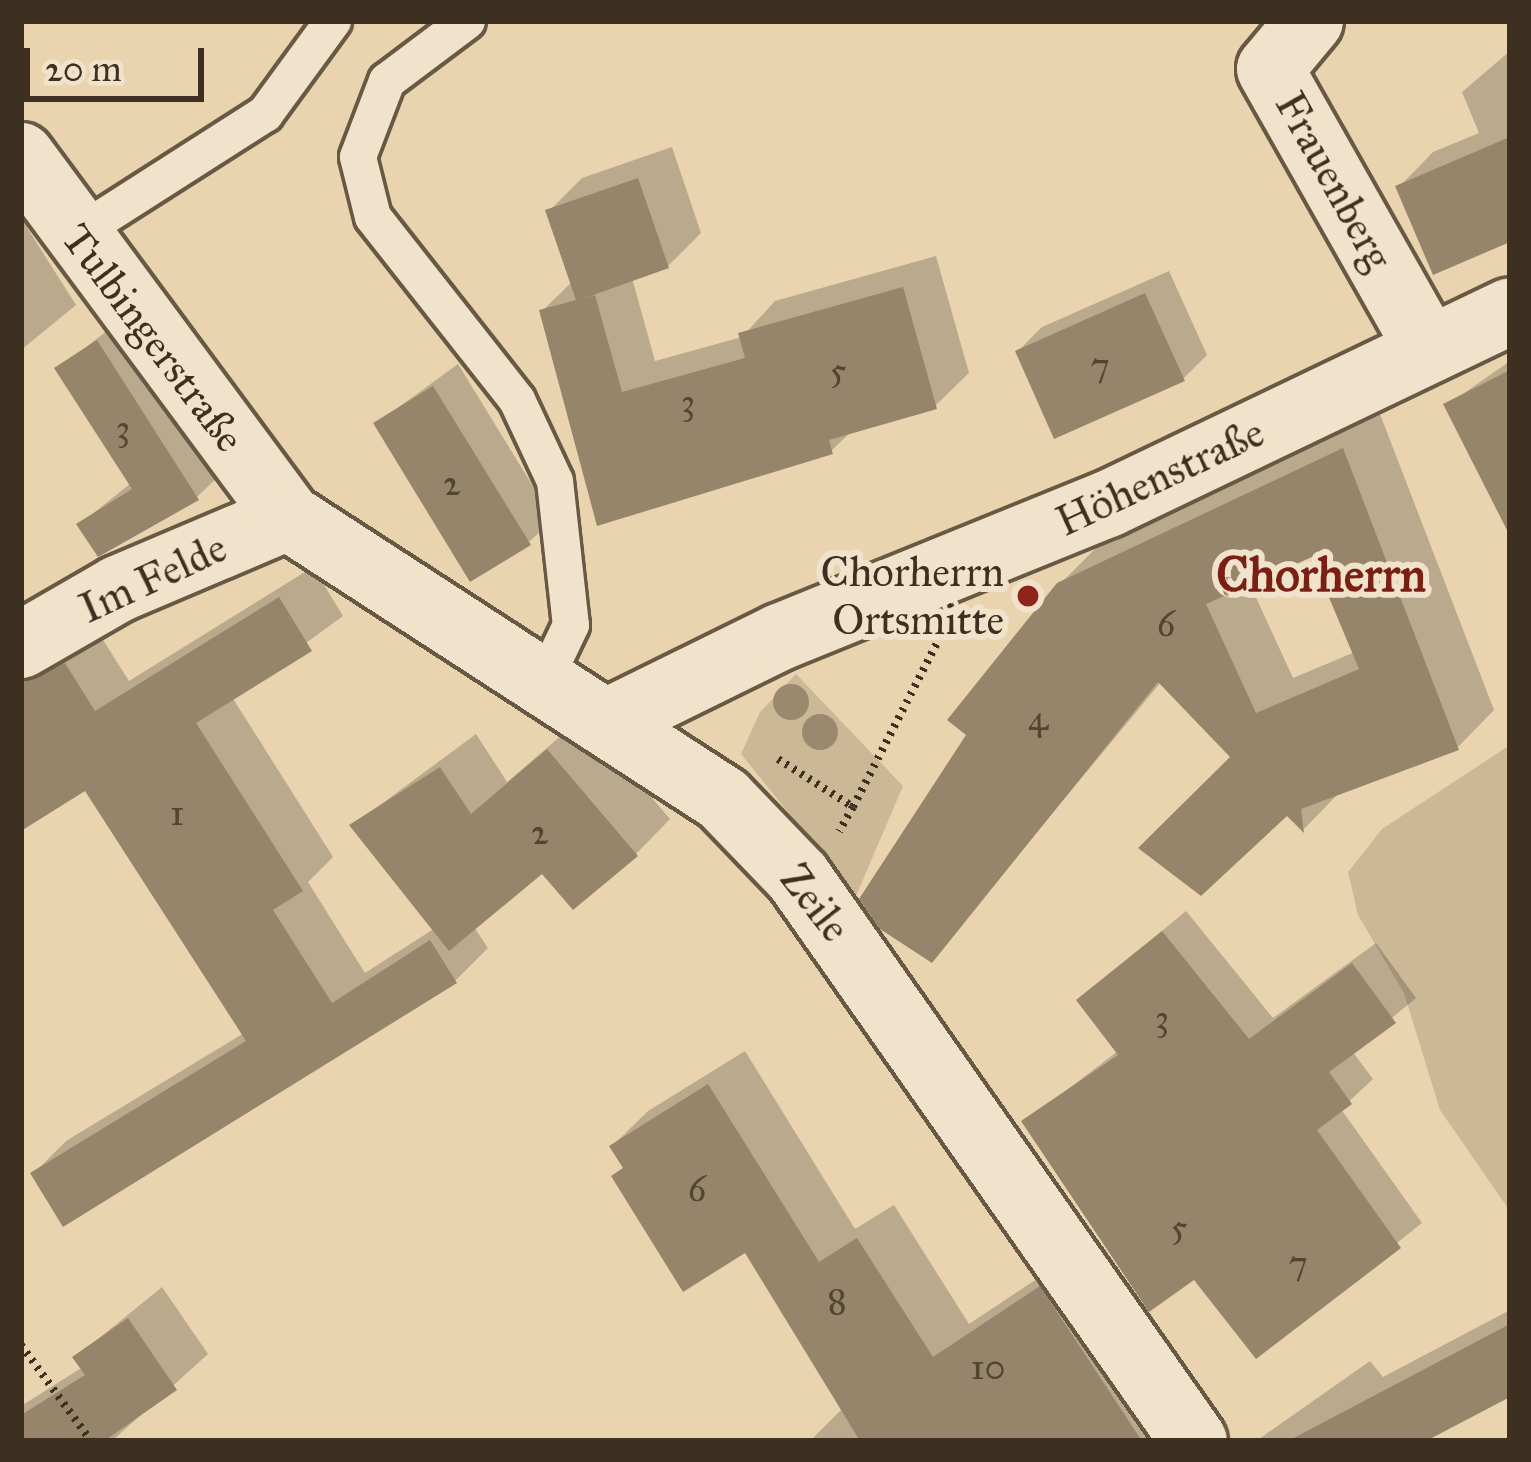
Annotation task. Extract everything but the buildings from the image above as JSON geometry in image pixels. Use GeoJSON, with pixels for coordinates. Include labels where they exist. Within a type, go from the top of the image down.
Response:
{"type":"FeatureCollection","features":[{"type":"Feature","properties":{"kind":"main road","name":"Frauenberg"},"geometry":{"type":"LineString","coordinates":[[1310,21],[1270,69],[1428,348]]}},
{"type":"Feature","properties":{"kind":"main road","name":"Tulbingerstraße"},"geometry":{"type":"LineString","coordinates":[[21,156],[74,236],[288,518]]}},
{"type":"Feature","properties":{"kind":"main road","name":"Höhenstraße"},"geometry":{"type":"LineString","coordinates":[[609,721],[780,637],[976,560],[1510,311]]}},
{"type":"Feature","properties":{"kind":"main road","name":"Zeile"},"geometry":{"type":"LineString","coordinates":[[288,518],[541,688],[609,721],[723,800],[799,877],[1194,1441]]}},
{"type":"Feature","properties":{"kind":"main road","name":"Im Felde"},"geometry":{"type":"LineString","coordinates":[[21,645],[288,518]]}},
{"type":"Feature","properties":{"kind":"lane"},"geometry":{"type":"LineString","coordinates":[[74,236],[265,114],[333,21]]}},
{"type":"Feature","properties":{"kind":"lane"},"geometry":{"type":"LineString","coordinates":[[467,21],[387,81],[358,158],[373,217],[517,400],[554,481],[571,625],[541,688]]}},
{"type":"Feature","properties":{"kind":"path"},"geometry":{"type":"LineString","coordinates":[[853,808],[976,560]]}},
{"type":"Feature","properties":{"kind":"path"},"geometry":{"type":"LineString","coordinates":[[21,1346],[91,1441]]}},
{"type":"Feature","properties":{"kind":"shaded area"},"geometry":{"type":"Polygon","coordinates":[[[796,674],[903,786],[856,896],[741,754],[760,712],[796,674]]]}},
{"type":"Feature","properties":{"kind":"shaded area"},"geometry":{"type":"Polygon","coordinates":[[[1510,745],[1510,1211],[1440,1110],[1404,993],[1358,915],[1348,872],[1382,829],[1510,745]]]}},
{"type":"Feature","properties":{"kind":"place","name":"Chorherrn Ortsmitte"},"geometry":{"type":"Point","coordinates":[1028,596]}},
{"type":"Feature","properties":{"kind":"district","name":"Chorherrn"},"geometry":{"type":"Point","coordinates":[1321,575]}}]}
